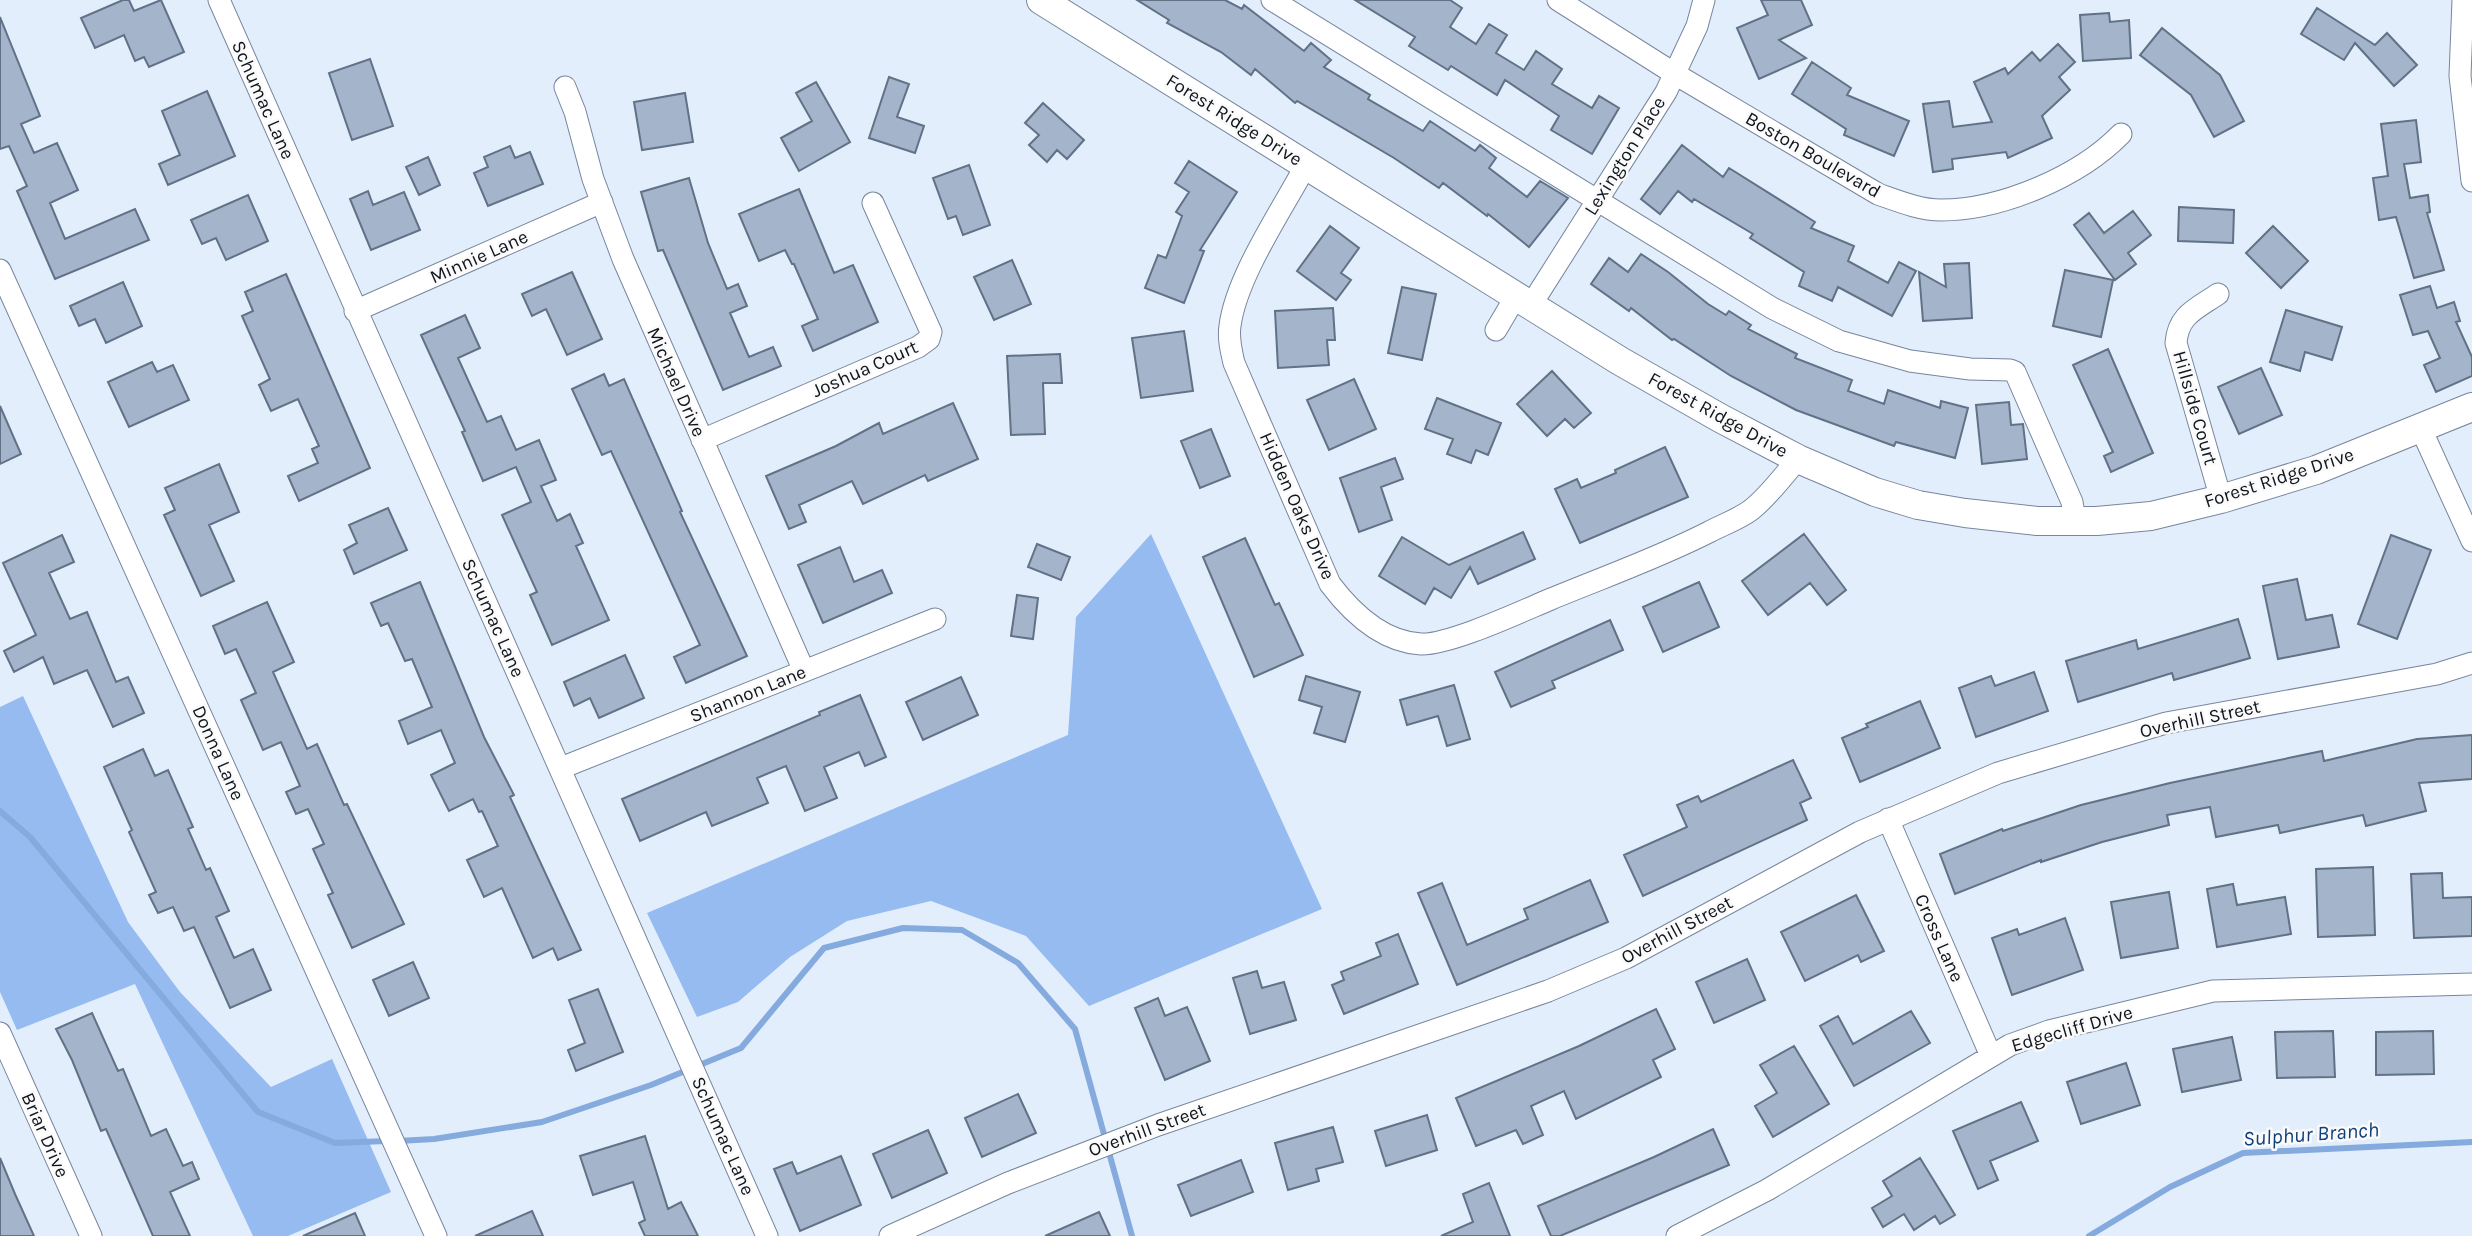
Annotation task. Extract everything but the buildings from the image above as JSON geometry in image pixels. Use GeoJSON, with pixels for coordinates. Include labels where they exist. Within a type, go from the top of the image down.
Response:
{"type":"FeatureCollection","features":[{"type":"Feature","properties":{"kind":"main road","name":"Forest Ridge Drive"},"geometry":{"type":"LineString","coordinates":[[1041,0],[1631,367],[1798,458],[1875,492],[1917,505],[2037,521],[2151,516],[2221,499],[2316,470],[2472,407]]}},
{"type":"Feature","properties":{"kind":"street","name":"Schumac Lane"},"geometry":{"type":"LineString","coordinates":[[219,0],[355,312],[561,768],[767,1236]]}},
{"type":"Feature","properties":{"kind":"street"},"geometry":{"type":"LineString","coordinates":[[1272,0],[1772,308],[1839,341],[1910,361],[2015,372],[2073,502],[2075,521]]}},
{"type":"Feature","properties":{"kind":"street","name":"Boston Boulevard"},"geometry":{"type":"LineString","coordinates":[[1558,0],[1675,74],[1878,194],[1913,205],[1939,211],[1973,207],[2008,198],[2053,181],[2087,163],[2121,134]]}},
{"type":"Feature","properties":{"kind":"street","name":"Lexington Place"},"geometry":{"type":"LineString","coordinates":[[1496,330],[1523,300],[1597,202],[1666,92],[1697,26],[1704,0]]}},
{"type":"Feature","properties":{"kind":"street"},"geometry":{"type":"LineString","coordinates":[[2463,0],[2460,76],[2472,181]]}},
{"type":"Feature","properties":{"kind":"street","name":"Michael Drive"},"geometry":{"type":"LineString","coordinates":[[565,87],[623,259],[804,671]]}},
{"type":"Feature","properties":{"kind":"street","name":"Hidden Oaks Drive"},"geometry":{"type":"LineString","coordinates":[[1306,166],[1241,284],[1230,325],[1230,343],[1234,363],[1330,584],[1347,606],[1368,625],[1405,642],[1424,644],[1495,622],[1678,547],[1749,511],[1763,499],[1798,458]]}},
{"type":"Feature","properties":{"kind":"street","name":"Minnie Lane"},"geometry":{"type":"LineString","coordinates":[[355,312],[602,202]]}},
{"type":"Feature","properties":{"kind":"street","name":"Joshua Court"},"geometry":{"type":"LineString","coordinates":[[702,440],[929,340],[931,332],[873,203]]}},
{"type":"Feature","properties":{"kind":"street","name":"Donna Lane"},"geometry":{"type":"LineString","coordinates":[[0,271],[436,1236]]}},
{"type":"Feature","properties":{"kind":"street","name":"Hillside Court"},"geometry":{"type":"LineString","coordinates":[[2218,295],[2183,318],[2177,331],[2176,343],[2221,499]]}},
{"type":"Feature","properties":{"kind":"street"},"geometry":{"type":"LineString","coordinates":[[2421,429],[2472,541]]}},
{"type":"Feature","properties":{"kind":"street","name":"Shannon Lane"},"geometry":{"type":"LineString","coordinates":[[561,768],[935,619]]}},
{"type":"Feature","properties":{"kind":"street","name":"Overhill Street"},"geometry":{"type":"LineString","coordinates":[[890,1236],[1008,1183],[1107,1144],[1548,991],[1626,958],[1888,819],[1998,773],[2166,723],[2437,674],[2472,663]]}},
{"type":"Feature","properties":{"kind":"street","name":"Cross Lane"},"geometry":{"type":"LineString","coordinates":[[1888,819],[1991,1056]]}},
{"type":"Feature","properties":{"kind":"street","name":"Edgecliff Drive"},"geometry":{"type":"LineString","coordinates":[[1677,1236],[1766,1190],[2010,1045],[2049,1031],[2213,990],[2472,984]]}},
{"type":"Feature","properties":{"kind":"street","name":"Briar Drive"},"geometry":{"type":"LineString","coordinates":[[0,1033],[91,1236]]}},
{"type":"Feature","properties":{"kind":"shaded area"},"geometry":{"type":"Polygon","coordinates":[[[1151,534],[1322,909],[1089,1006],[1026,936],[931,901],[847,921],[790,957],[738,1002],[697,1017],[647,913],[1068,735],[1076,617],[1151,534]]]}},
{"type":"Feature","properties":{"kind":"shaded area"},"geometry":{"type":"Polygon","coordinates":[[[23,696],[128,922],[180,992],[271,1087],[332,1059],[391,1192],[288,1236],[253,1236],[135,984],[17,1030],[0,992],[0,707],[23,696]]]}},
{"type":"Feature","properties":{"kind":"waterway"},"geometry":{"type":"LineString","coordinates":[[0,811],[30,837],[258,1112],[335,1143],[387,1141]]}},
{"type":"Feature","properties":{"kind":"waterway"},"geometry":{"type":"LineString","coordinates":[[398,1141],[434,1139],[542,1122],[651,1085],[741,1048],[824,948],[903,928],[962,930],[1018,963],[1075,1029],[1132,1236]]}},
{"type":"Feature","properties":{"kind":"waterway","name":"Sulphur Branch"},"geometry":{"type":"LineString","coordinates":[[2089,1236],[2170,1187],[2243,1153],[2472,1142]]}}]}
